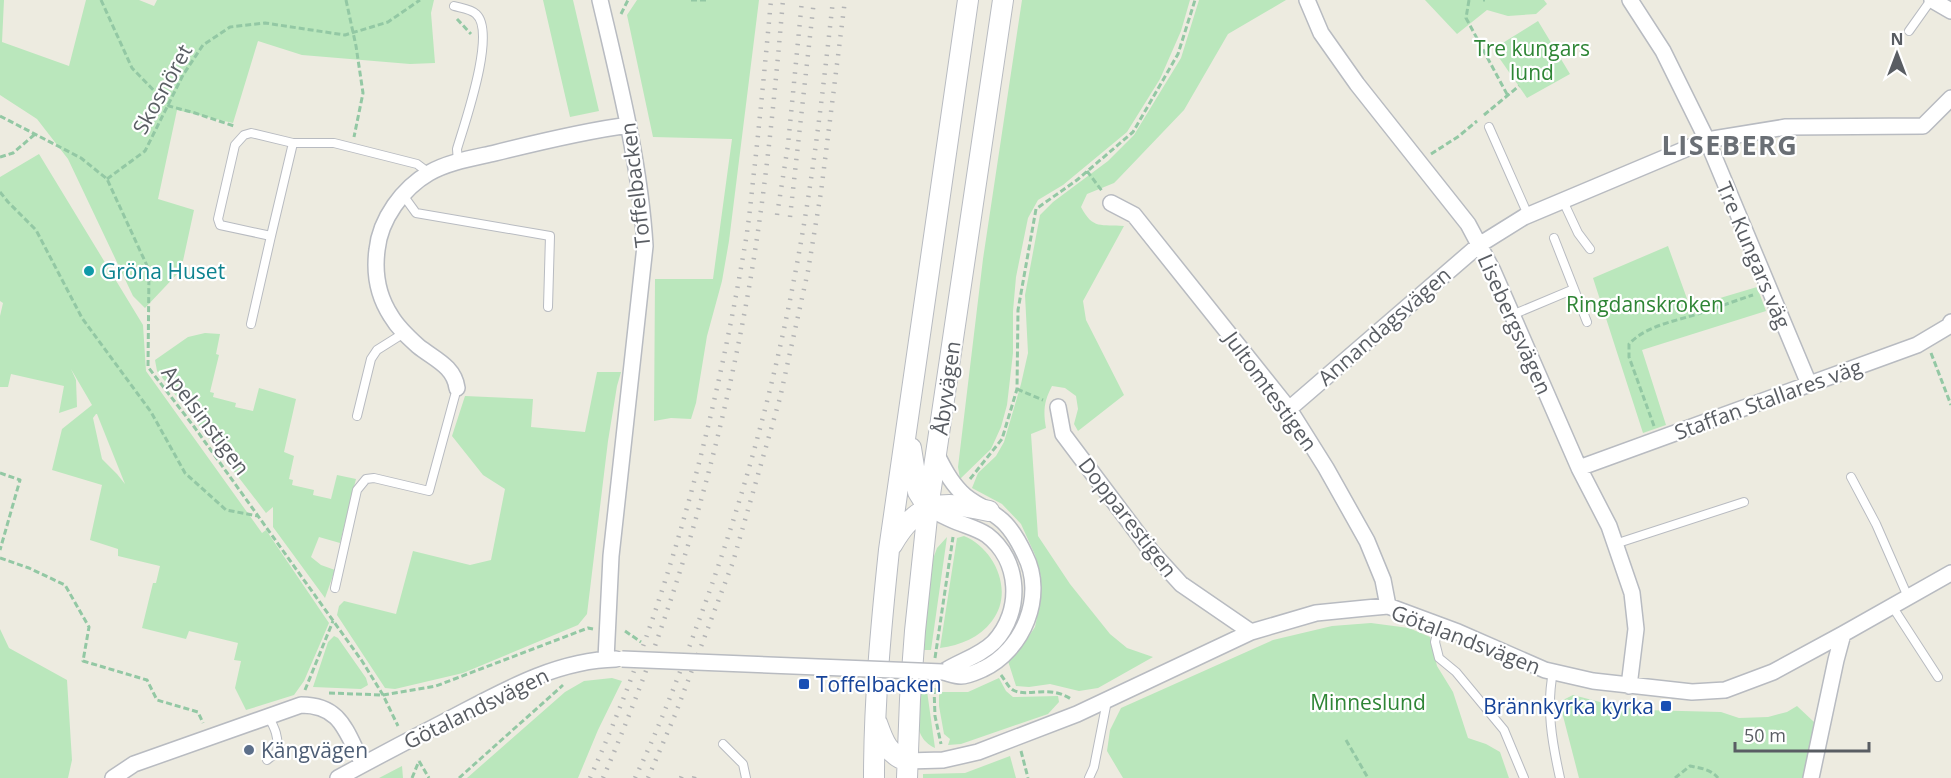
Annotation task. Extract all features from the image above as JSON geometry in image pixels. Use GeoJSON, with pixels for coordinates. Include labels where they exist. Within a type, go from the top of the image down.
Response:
{"type":"FeatureCollection","features":[{"type":"Feature","properties":{"kind":"street","name":"Toffelbacken"},"geometry":{"type":"LineString","coordinates":[[600,0],[629,125],[645,246],[611,556],[606,659]]}},
{"type":"Feature","properties":{"kind":"street","name":"Åbyvägen"},"geometry":{"type":"LineString","coordinates":[[874,778],[881,626],[890,550],[968,0]]}},
{"type":"Feature","properties":{"kind":"street","name":"Åbyvägen"},"geometry":{"type":"LineString","coordinates":[[907,769],[915,631],[928,508],[1003,0]]}},
{"type":"Feature","properties":{"kind":"street","name":"Lisebergsvägen"},"geometry":{"type":"LineString","coordinates":[[1307,0],[1321,33],[1357,84],[1468,224],[1493,271],[1579,468],[1616,544],[1632,593],[1636,629],[1629,686]]}},
{"type":"Feature","properties":{"kind":"street","name":"Tre Kungars väg"},"geometry":{"type":"LineString","coordinates":[[1630,0],[1663,51],[1707,140],[1809,384]]}},
{"type":"Feature","properties":{"kind":"street"},"geometry":{"type":"LineString","coordinates":[[1932,0],[1951,12]]}},
{"type":"Feature","properties":{"kind":"street","name":"Annandagsvägen"},"geometry":{"type":"LineString","coordinates":[[1289,409],[1479,244],[1528,214],[1707,140],[1786,127],[1923,126],[1951,98]]}},
{"type":"Feature","properties":{"kind":"street"},"geometry":{"type":"LineString","coordinates":[[457,388],[456,378],[448,367],[404,333],[389,314],[382,298],[375,263],[378,240],[385,222],[403,195],[415,182],[429,173],[458,162],[545,140],[629,125]]}},
{"type":"Feature","properties":{"kind":"street","name":"Jultomtestigen"},"geometry":{"type":"LineString","coordinates":[[1111,203],[1134,215],[1289,409],[1326,468],[1367,541],[1383,580],[1388,606]]}},
{"type":"Feature","properties":{"kind":"street","name":"Staffan Stallares väg"},"geometry":{"type":"LineString","coordinates":[[1579,468],[1917,345],[1950,326],[1951,322]]}},
{"type":"Feature","properties":{"kind":"street","name":"Dopparestigen"},"geometry":{"type":"LineString","coordinates":[[1058,407],[1063,434],[1151,551],[1181,584],[1251,632]]}},
{"type":"Feature","properties":{"kind":"street"},"geometry":{"type":"LineString","coordinates":[[908,415],[918,492],[928,508],[984,534],[1000,549],[1012,571],[1015,593],[1010,615],[993,642],[972,658],[957,662],[937,674]]}},
{"type":"Feature","properties":{"kind":"street"},"geometry":{"type":"LineString","coordinates":[[936,453],[945,471],[962,494]]}},
{"type":"Feature","properties":{"kind":"street","name":"Götalandsvägen"},"geometry":{"type":"LineString","coordinates":[[338,778],[517,684],[551,670],[587,661],[622,658],[961,676],[975,672],[993,663],[1017,641],[1028,619],[1032,583],[1027,559],[1011,531],[1000,518],[962,494]]}},
{"type":"Feature","properties":{"kind":"street"},"geometry":{"type":"LineString","coordinates":[[890,550],[900,531],[913,517],[928,508],[944,504],[959,504],[989,511]]}},
{"type":"Feature","properties":{"kind":"street","name":"Götalandsvägen"},"geometry":{"type":"LineString","coordinates":[[907,769],[978,753],[1108,700],[1251,632],[1316,613],[1388,606],[1553,672],[1629,686],[1692,692],[1725,690],[1773,672],[1951,573]]}},
{"type":"Feature","properties":{"kind":"street"},"geometry":{"type":"LineString","coordinates":[[1811,778],[1836,660],[1844,634]]}},
{"type":"Feature","properties":{"kind":"street"},"geometry":{"type":"LineString","coordinates":[[113,778],[134,764],[301,705],[316,705],[327,709],[339,719],[363,764]]}},
{"type":"Feature","properties":{"kind":"street"},"geometry":{"type":"LineString","coordinates":[[876,718],[890,752],[907,769]]}},
{"type":"Feature","properties":{"kind":"lane"},"geometry":{"type":"LineString","coordinates":[[1909,31],[1932,0]]}},
{"type":"Feature","properties":{"kind":"lane"},"geometry":{"type":"LineString","coordinates":[[453,9],[475,13],[483,30],[483,56],[457,149],[458,162]]}},
{"type":"Feature","properties":{"kind":"lane"},"geometry":{"type":"LineString","coordinates":[[1489,127],[1528,214]]}},
{"type":"Feature","properties":{"kind":"lane"},"geometry":{"type":"LineString","coordinates":[[271,236],[220,225],[218,219],[236,145],[244,135],[251,133],[293,142],[334,143],[417,164],[429,173]]}},
{"type":"Feature","properties":{"kind":"lane"},"geometry":{"type":"LineString","coordinates":[[250,324],[293,142]]}},
{"type":"Feature","properties":{"kind":"lane"},"geometry":{"type":"LineString","coordinates":[[403,195],[416,213],[550,236],[548,307]]}},
{"type":"Feature","properties":{"kind":"lane"},"geometry":{"type":"LineString","coordinates":[[1562,200],[1578,233],[1590,249]]}},
{"type":"Feature","properties":{"kind":"lane"},"geometry":{"type":"LineString","coordinates":[[1554,238],[1587,322]]}},
{"type":"Feature","properties":{"kind":"lane"},"geometry":{"type":"LineString","coordinates":[[1512,315],[1574,289]]}},
{"type":"Feature","properties":{"kind":"lane"},"geometry":{"type":"LineString","coordinates":[[357,416],[371,359],[377,350],[404,333]]}},
{"type":"Feature","properties":{"kind":"lane"},"geometry":{"type":"LineString","coordinates":[[334,588],[357,490],[366,479],[374,478],[429,491],[457,388]]}},
{"type":"Feature","properties":{"kind":"lane"},"geometry":{"type":"LineString","coordinates":[[1851,477],[1876,524],[1908,597]]}},
{"type":"Feature","properties":{"kind":"lane"},"geometry":{"type":"LineString","coordinates":[[1616,544],[1744,502]]}},
{"type":"Feature","properties":{"kind":"lane"},"geometry":{"type":"LineString","coordinates":[[1892,606],[1938,677]]}},
{"type":"Feature","properties":{"kind":"lane"},"geometry":{"type":"LineString","coordinates":[[1439,625],[1435,642],[1439,658],[1456,672],[1504,730],[1524,778]]}},
{"type":"Feature","properties":{"kind":"lane"},"geometry":{"type":"LineString","coordinates":[[1553,672],[1549,711],[1560,778]]}},
{"type":"Feature","properties":{"kind":"lane"},"geometry":{"type":"LineString","coordinates":[[1089,778],[1094,767],[1108,700]]}},
{"type":"Feature","properties":{"kind":"lane"},"geometry":{"type":"LineString","coordinates":[[267,760],[277,752],[279,742],[277,731],[268,716]]}},
{"type":"Feature","properties":{"kind":"lane"},"geometry":{"type":"LineString","coordinates":[[723,744],[743,764],[746,778]]}},
{"type":"Feature","properties":{"kind":"path"},"geometry":{"type":"LineString","coordinates":[[101,0],[132,68],[169,106],[237,126],[244,135]]}},
{"type":"Feature","properties":{"kind":"path"},"geometry":{"type":"LineString","coordinates":[[346,0],[363,93],[352,147]]}},
{"type":"Feature","properties":{"kind":"path","name":"Skosnöret"},"geometry":{"type":"LineString","coordinates":[[106,179],[145,151],[183,75],[203,45],[230,27],[265,23],[345,35],[388,22],[420,0]]}},
{"type":"Feature","properties":{"kind":"path"},"geometry":{"type":"LineString","coordinates":[[691,0],[708,0]]}},
{"type":"Feature","properties":{"kind":"path"},"geometry":{"type":"LineString","coordinates":[[962,494],[968,481],[1002,439],[1017,389],[1018,310],[1036,209],[1087,171],[1133,132],[1178,54],[1195,0]]}},
{"type":"Feature","properties":{"kind":"path"},"geometry":{"type":"LineString","coordinates":[[1469,0],[1466,18],[1508,96]]}},
{"type":"Feature","properties":{"kind":"path"},"geometry":{"type":"LineString","coordinates":[[453,9],[473,36]]}},
{"type":"Feature","properties":{"kind":"path"},"geometry":{"type":"LineString","coordinates":[[1419,161],[1459,136],[1519,86]]}},
{"type":"Feature","properties":{"kind":"path","name":"Apelsinstigen"},"geometry":{"type":"LineString","coordinates":[[0,116],[81,158],[106,179],[149,270],[148,367],[333,621],[383,695],[398,726]]}},
{"type":"Feature","properties":{"kind":"path"},"geometry":{"type":"LineString","coordinates":[[0,158],[13,153],[34,135]]}},
{"type":"Feature","properties":{"kind":"path"},"geometry":{"type":"LineString","coordinates":[[1087,171],[1111,203]]}},
{"type":"Feature","properties":{"kind":"path"},"geometry":{"type":"LineString","coordinates":[[0,192],[36,230],[82,318],[151,412],[185,473],[226,510],[258,516]]}},
{"type":"Feature","properties":{"kind":"path"},"geometry":{"type":"LineString","coordinates":[[1658,439],[1629,357],[1629,344],[1638,335],[1679,318],[1692,316],[1768,290]]}},
{"type":"Feature","properties":{"kind":"path"},"geometry":{"type":"LineString","coordinates":[[1926,340],[1951,405]]}},
{"type":"Feature","properties":{"kind":"path"},"geometry":{"type":"LineString","coordinates":[[1017,389],[1058,407]]}},
{"type":"Feature","properties":{"kind":"path"},"geometry":{"type":"LineString","coordinates":[[0,473],[20,480],[0,550]]}},
{"type":"Feature","properties":{"kind":"path"},"geometry":{"type":"LineString","coordinates":[[943,760],[935,716],[936,646],[955,521]]}},
{"type":"Feature","properties":{"kind":"path"},"geometry":{"type":"LineString","coordinates":[[0,558],[65,585],[89,627],[83,661],[147,680],[157,700],[198,712],[206,728],[218,734]]}},
{"type":"Feature","properties":{"kind":"path"},"geometry":{"type":"LineString","coordinates":[[312,694],[301,696],[307,688],[333,621]]}},
{"type":"Feature","properties":{"kind":"path"},"geometry":{"type":"LineString","coordinates":[[327,693],[383,695],[436,686],[588,628]]}},
{"type":"Feature","properties":{"kind":"path"},"geometry":{"type":"LineString","coordinates":[[1001,675],[1010,689],[1017,692],[1052,691]]}},
{"type":"Feature","properties":{"kind":"path"},"geometry":{"type":"LineString","coordinates":[[459,778],[569,680]]}},
{"type":"Feature","properties":{"kind":"path"},"geometry":{"type":"LineString","coordinates":[[1017,737],[1028,778]]}},
{"type":"Feature","properties":{"kind":"path"},"geometry":{"type":"LineString","coordinates":[[1346,740],[1368,778]]}},
{"type":"Feature","properties":{"kind":"path"},"geometry":{"type":"LineString","coordinates":[[412,778],[419,761],[429,778]]}},
{"type":"Feature","properties":{"kind":"path"},"geometry":{"type":"LineString","coordinates":[[1675,778],[1690,766],[1705,768],[1718,778]]}},
{"type":"Feature","properties":{"kind":"green space"},"geometry":{"type":"Polygon","coordinates":[[[0,0],[4,0],[2,42],[69,66],[86,0],[139,0],[154,6],[157,0],[434,0],[431,13],[435,63],[410,64],[302,55],[258,41],[233,123],[177,110],[158,199],[194,210],[181,270],[145,308],[133,296],[68,159],[37,119],[0,95],[0,0]]]}},
{"type":"Feature","properties":{"kind":"green space"},"geometry":{"type":"Polygon","coordinates":[[[543,0],[573,0],[599,111],[570,117],[543,0]]]}},
{"type":"Feature","properties":{"kind":"green space"},"geometry":{"type":"Polygon","coordinates":[[[637,0],[759,0],[729,241],[691,419],[671,418],[654,421],[655,279],[713,279],[732,139],[653,137],[627,15],[637,0]]]}},
{"type":"Feature","properties":{"kind":"green space"},"geometry":{"type":"Polygon","coordinates":[[[1022,0],[1190,0],[1181,31],[1160,79],[1127,132],[1063,185],[1038,200],[1028,218],[1016,277],[1013,353],[1007,405],[1001,427],[991,449],[960,479],[958,467],[983,259],[1022,0]]]}},
{"type":"Feature","properties":{"kind":"green space"},"geometry":{"type":"Polygon","coordinates":[[[1199,0],[1286,0],[1228,34],[1184,110],[1114,183],[1087,194],[1081,207],[1094,223],[1124,226],[1083,301],[1086,320],[1124,395],[1078,431],[1074,424],[1078,409],[1076,396],[1065,388],[1052,386],[1045,406],[1046,428],[1031,434],[1038,536],[1070,584],[1110,634],[1127,648],[1153,657],[1098,688],[1079,691],[1050,684],[1016,686],[1008,661],[1021,648],[1035,627],[1040,603],[1041,578],[1035,555],[1021,524],[1002,504],[972,488],[978,473],[996,456],[1004,442],[1021,384],[1028,353],[1025,295],[1040,215],[1053,202],[1108,161],[1134,135],[1181,58],[1199,0]]]}},
{"type":"Feature","properties":{"kind":"green space"},"geometry":{"type":"Polygon","coordinates":[[[1425,0],[1544,0],[1547,4],[1536,14],[1508,16],[1487,10],[1457,34],[1425,0]]]}},
{"type":"Feature","properties":{"kind":"green space","name":"Tre kungars lund"},"geometry":{"type":"Polygon","coordinates":[[[1538,21],[1570,74],[1527,98],[1493,49],[1538,21]]]}},
{"type":"Feature","properties":{"kind":"green space"},"geometry":{"type":"Polygon","coordinates":[[[39,154],[143,325],[146,371],[262,533],[266,530],[329,623],[304,681],[294,695],[246,710],[235,688],[241,661],[234,660],[238,643],[189,631],[186,639],[142,628],[153,583],[156,583],[160,566],[118,556],[118,549],[90,540],[102,485],[52,470],[62,429],[92,405],[71,369],[76,380],[77,407],[59,413],[64,386],[11,374],[8,387],[0,387],[0,316],[3,303],[0,301],[0,177],[39,154]],[[97,414],[93,418],[102,459],[125,484],[97,414]]]}},
{"type":"Feature","properties":{"kind":"green space","name":"Ringdanskroken"},"geometry":{"type":"Polygon","coordinates":[[[1668,246],[1690,307],[1757,287],[1766,311],[1642,350],[1666,425],[1643,433],[1593,278],[1668,246]]]}},
{"type":"Feature","properties":{"kind":"green space"},"geometry":{"type":"Polygon","coordinates":[[[205,333],[220,334],[216,354],[219,355],[210,392],[214,393],[213,397],[236,403],[235,407],[253,411],[259,388],[296,399],[284,452],[294,456],[289,479],[293,480],[292,485],[314,490],[313,495],[331,499],[337,475],[356,479],[340,543],[319,537],[311,557],[321,565],[335,570],[325,598],[273,527],[273,507],[266,513],[157,371],[155,360],[188,337],[205,333]]]}},
{"type":"Feature","properties":{"kind":"green space"},"geometry":{"type":"Polygon","coordinates":[[[597,372],[621,372],[608,441],[587,614],[578,625],[463,673],[395,689],[385,688],[337,615],[339,606],[344,601],[396,614],[413,551],[470,565],[491,560],[505,489],[483,475],[452,436],[465,396],[533,399],[531,427],[585,432],[597,372]]]}},
{"type":"Feature","properties":{"kind":"green space"},"geometry":{"type":"Polygon","coordinates":[[[964,536],[975,542],[992,560],[998,572],[1002,597],[999,609],[992,621],[981,632],[962,643],[940,648],[957,538],[964,536]]]}},
{"type":"Feature","properties":{"kind":"green space"},"geometry":{"type":"Polygon","coordinates":[[[947,537],[931,650],[920,650],[933,559],[937,548],[947,537]]]}},
{"type":"Feature","properties":{"kind":"green space","name":"Minneslund"},"geometry":{"type":"Polygon","coordinates":[[[1371,623],[1409,628],[1430,637],[1437,666],[1453,692],[1468,738],[1500,752],[1509,778],[1123,778],[1107,751],[1110,730],[1121,708],[1273,640],[1332,626],[1371,623]]]}},
{"type":"Feature","properties":{"kind":"green space"},"geometry":{"type":"Polygon","coordinates":[[[0,629],[9,648],[67,680],[72,760],[68,778],[0,778],[0,629]]]}},
{"type":"Feature","properties":{"kind":"green space"},"geometry":{"type":"Polygon","coordinates":[[[334,636],[338,638],[366,678],[368,685],[361,689],[313,687],[328,642],[334,636]]]}},
{"type":"Feature","properties":{"kind":"green space"},"geometry":{"type":"Polygon","coordinates":[[[612,678],[622,681],[578,778],[467,778],[565,692],[584,681],[612,678]]]}},
{"type":"Feature","properties":{"kind":"green space"},"geometry":{"type":"Polygon","coordinates":[[[999,678],[1006,691],[1013,697],[1058,696],[1059,702],[1048,714],[961,744],[948,745],[950,739],[944,734],[939,692],[968,692],[999,678]]]}},
{"type":"Feature","properties":{"kind":"green space"},"geometry":{"type":"Polygon","coordinates":[[[927,691],[935,748],[922,737],[918,724],[919,692],[927,691]]]}},
{"type":"Feature","properties":{"kind":"green space"},"geometry":{"type":"Polygon","coordinates":[[[1573,695],[1619,707],[1643,710],[1721,712],[1739,718],[1768,717],[1787,712],[1797,706],[1814,722],[1804,778],[1579,778],[1561,701],[1573,695]]]}},
{"type":"Feature","properties":{"kind":"green space"},"geometry":{"type":"Polygon","coordinates":[[[1010,756],[1016,778],[923,778],[923,774],[965,773],[1010,756]]]}},
{"type":"Feature","properties":{"kind":"green space"},"geometry":{"type":"Polygon","coordinates":[[[402,766],[403,778],[379,778],[402,766]]]}},
{"type":"Feature","properties":{"kind":"railway"},"geometry":{"type":"LineString","coordinates":[[590,778],[618,713],[665,581],[703,446],[734,308],[747,230],[771,0]]}},
{"type":"Feature","properties":{"kind":"railway"},"geometry":{"type":"LineString","coordinates":[[603,778],[627,721],[669,606],[704,489],[733,370],[758,233],[783,0]]}},
{"type":"Feature","properties":{"kind":"railway"},"geometry":{"type":"LineString","coordinates":[[777,215],[788,145],[802,0]]}},
{"type":"Feature","properties":{"kind":"railway"},"geometry":{"type":"LineString","coordinates":[[790,217],[814,0]]}},
{"type":"Feature","properties":{"kind":"railway"},"geometry":{"type":"LineString","coordinates":[[635,778],[667,705],[711,587],[766,407],[787,315],[808,202],[833,0]]}},
{"type":"Feature","properties":{"kind":"railway"},"geometry":{"type":"LineString","coordinates":[[648,778],[675,715],[733,562],[780,398],[808,271],[821,192],[845,0]]}},
{"type":"Feature","properties":{"kind":"railway"},"geometry":{"type":"LineString","coordinates":[[681,778],[684,769]]}},
{"type":"Feature","properties":{"kind":"railway"},"geometry":{"type":"LineString","coordinates":[[694,778],[695,774]]}},
{"type":"Feature","properties":{"kind":"place","name":"Gröna Huset"},"geometry":{"type":"Point","coordinates":[89,271]}},
{"type":"Feature","properties":{"kind":"place","name":"Toffelbacken"},"geometry":{"type":"Point","coordinates":[804,684]}},
{"type":"Feature","properties":{"kind":"place","name":"Brännkyrka kyrka"},"geometry":{"type":"Point","coordinates":[1666,706]}},
{"type":"Feature","properties":{"kind":"place","name":"Kängvägen"},"geometry":{"type":"Point","coordinates":[249,750]}},
{"type":"Feature","properties":{"kind":"district","name":"LISEBERG"},"geometry":{"type":"Point","coordinates":[1730,144]}}]}
